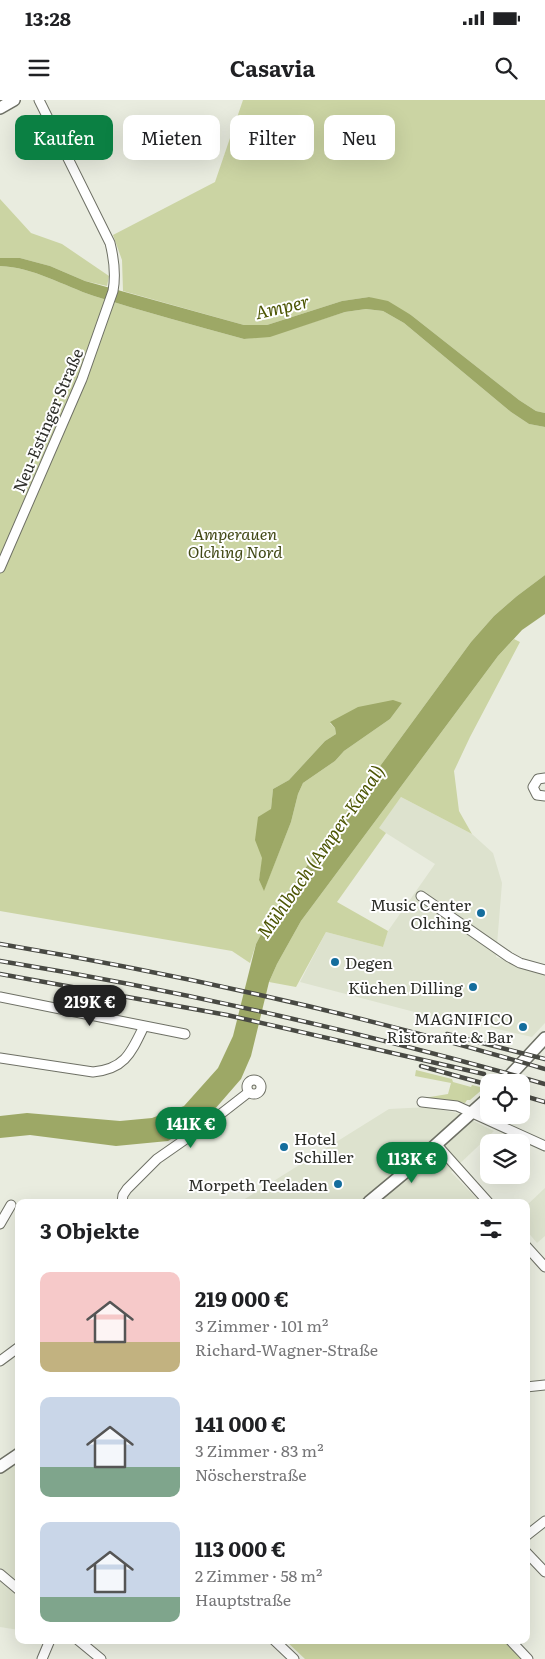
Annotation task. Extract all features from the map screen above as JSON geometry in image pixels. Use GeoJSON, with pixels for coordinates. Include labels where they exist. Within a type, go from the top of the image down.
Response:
{"type":"FeatureCollection","features":[{"type":"Feature","properties":{"kind":"street"},"geometry":{"type":"LineString","coordinates":[[0,108],[14,100]]}},
{"type":"Feature","properties":{"kind":"street","name":"Neu-Estinger Straße"},"geometry":{"type":"LineString","coordinates":[[0,568],[82,379],[115,282],[110,243],[39,100]]}},
{"type":"Feature","properties":{"kind":"street"},"geometry":{"type":"LineString","coordinates":[[545,778],[538,779],[533,790],[537,795],[545,796]]}},
{"type":"Feature","properties":{"kind":"street"},"geometry":{"type":"LineString","coordinates":[[422,896],[510,957],[520,963],[545,970]]}},
{"type":"Feature","properties":{"kind":"street"},"geometry":{"type":"LineString","coordinates":[[0,997],[184,1034]]}},
{"type":"Feature","properties":{"kind":"street"},"geometry":{"type":"LineString","coordinates":[[0,1058],[92,1072],[107,1071],[117,1066],[129,1054],[144,1026]]}},
{"type":"Feature","properties":{"kind":"street"},"geometry":{"type":"LineString","coordinates":[[511,1074],[545,1038]]}},
{"type":"Feature","properties":{"kind":"street"},"geometry":{"type":"LineString","coordinates":[[122,1199],[126,1189],[157,1160],[250,1092]]}},
{"type":"Feature","properties":{"kind":"street"},"geometry":{"type":"LineString","coordinates":[[422,1102],[457,1106],[545,1146]]}},
{"type":"Feature","properties":{"kind":"street"},"geometry":{"type":"LineString","coordinates":[[373,1199],[480,1105]]}},
{"type":"Feature","properties":{"kind":"street"},"geometry":{"type":"LineString","coordinates":[[437,1144],[485,1199]]}},
{"type":"Feature","properties":{"kind":"street"},"geometry":{"type":"LineString","coordinates":[[0,1224],[11,1205]]}},
{"type":"Feature","properties":{"kind":"street"},"geometry":{"type":"LineString","coordinates":[[530,1250],[545,1267]]}},
{"type":"Feature","properties":{"kind":"street"},"geometry":{"type":"LineString","coordinates":[[0,1361],[15,1350]]}},
{"type":"Feature","properties":{"kind":"street"},"geometry":{"type":"LineString","coordinates":[[530,1387],[545,1385]]}},
{"type":"Feature","properties":{"kind":"street"},"geometry":{"type":"LineString","coordinates":[[0,1467],[15,1457]]}},
{"type":"Feature","properties":{"kind":"street"},"geometry":{"type":"LineString","coordinates":[[530,1533],[545,1521]]}},
{"type":"Feature","properties":{"kind":"street"},"geometry":{"type":"LineString","coordinates":[[530,1556],[545,1572]]}},
{"type":"Feature","properties":{"kind":"street"},"geometry":{"type":"LineString","coordinates":[[0,1574],[15,1587]]}},
{"type":"Feature","properties":{"kind":"street"},"geometry":{"type":"LineString","coordinates":[[42,1659],[48,1644]]}},
{"type":"Feature","properties":{"kind":"street"},"geometry":{"type":"LineString","coordinates":[[83,1644],[101,1659]]}},
{"type":"Feature","properties":{"kind":"street"},"geometry":{"type":"LineString","coordinates":[[278,1644],[294,1659]]}},
{"type":"Feature","properties":{"kind":"street"},"geometry":{"type":"LineString","coordinates":[[514,1644],[528,1659]]}},
{"type":"Feature","properties":{"kind":"shaded area"},"geometry":{"type":"Polygon","coordinates":[[[401,797],[472,834],[493,853],[502,883],[496,957],[545,974],[545,1023],[532,1037],[426,1015],[300,982],[326,932],[383,947],[388,931],[435,864],[378,828],[401,797]]]}},
{"type":"Feature","properties":{"kind":"shaded area"},"geometry":{"type":"Polygon","coordinates":[[[428,1107],[457,1113],[494,1131],[491,1134],[480,1134],[480,1144],[451,1172],[477,1199],[245,1199],[389,1109],[428,1107]]]}},
{"type":"Feature","properties":{"kind":"shaded area"},"geometry":{"type":"Polygon","coordinates":[[[545,1188],[545,1236],[537,1243],[530,1235],[530,1202],[545,1188]]]}},
{"type":"Feature","properties":{"kind":"shaded area"},"geometry":{"type":"Polygon","coordinates":[[[15,1463],[15,1629],[0,1627],[0,1474],[15,1463]]]}},
{"type":"Feature","properties":{"kind":"green space"},"geometry":{"type":"Polygon","coordinates":[[[243,100],[545,100],[545,413],[536,411],[519,400],[411,315],[369,297],[342,301],[267,325],[244,325],[123,291],[122,260],[113,235],[215,182],[230,138],[230,160],[314,160],[314,115],[238,115],[243,100]]]}},
{"type":"Feature","properties":{"kind":"green space"},"geometry":{"type":"Polygon","coordinates":[[[0,199],[31,233],[62,244],[109,276],[107,286],[85,281],[50,266],[20,258],[0,258],[0,199]]]}},
{"type":"Feature","properties":{"kind":"green space","name":"Amperauen Olching Nord"},"geometry":{"type":"Polygon","coordinates":[[[0,266],[24,270],[94,296],[244,339],[270,336],[345,312],[366,309],[383,311],[404,323],[511,412],[529,424],[545,427],[545,575],[494,616],[471,642],[271,915],[256,944],[250,963],[232,951],[0,911],[0,266]],[[402,703],[330,723],[335,728],[336,734],[325,741],[289,780],[273,789],[259,880],[264,890],[291,822],[298,794],[303,783],[390,719],[402,703]]]}},
{"type":"Feature","properties":{"kind":"green space"},"geometry":{"type":"Polygon","coordinates":[[[514,639],[520,642],[454,771],[459,811],[472,834],[401,797],[379,828],[386,833],[337,902],[388,931],[383,947],[326,932],[296,987],[269,982],[301,921],[498,656],[514,639]]]}},
{"type":"Feature","properties":{"kind":"green space"},"geometry":{"type":"Polygon","coordinates":[[[416,1070],[452,1079],[453,1082],[471,1087],[472,1085],[480,1087],[480,1091],[465,1103],[424,1098],[448,1094],[451,1083],[415,1076],[416,1070]]]}},
{"type":"Feature","properties":{"kind":"green space"},"geometry":{"type":"Polygon","coordinates":[[[289,1644],[508,1644],[521,1659],[305,1659],[289,1644]]]}},
{"type":"Feature","properties":{"kind":"water"},"geometry":{"type":"Polygon","coordinates":[[[0,258],[20,258],[50,266],[85,281],[244,325],[267,325],[342,301],[369,297],[388,301],[411,315],[519,400],[536,411],[545,413],[545,427],[529,424],[511,412],[404,323],[383,311],[366,309],[345,312],[270,337],[244,339],[94,296],[24,270],[0,266],[0,258]]]}},
{"type":"Feature","properties":{"kind":"water","name":"Mühlbach (Amper-Kanal)"},"geometry":{"type":"Polygon","coordinates":[[[545,575],[545,614],[522,630],[498,656],[301,921],[269,982],[251,1056],[241,1079],[208,1117],[168,1141],[116,1146],[30,1135],[0,1138],[0,1116],[27,1113],[120,1121],[152,1118],[184,1106],[218,1068],[233,1036],[256,944],[271,915],[471,642],[494,616],[545,575]]]}},
{"type":"Feature","properties":{"kind":"water"},"geometry":{"type":"Polygon","coordinates":[[[393,700],[402,703],[390,719],[303,783],[298,794],[291,822],[264,891],[259,880],[262,858],[255,840],[258,817],[271,809],[273,789],[289,780],[325,741],[336,734],[335,728],[330,722],[358,707],[393,700]]]}},
{"type":"Feature","properties":{"kind":"railway"},"geometry":{"type":"LineString","coordinates":[[0,944],[138,969],[274,998],[410,1031],[545,1069]]}},
{"type":"Feature","properties":{"kind":"railway"},"geometry":{"type":"LineString","coordinates":[[0,961],[138,986],[274,1015],[410,1047],[545,1084]]}},
{"type":"Feature","properties":{"kind":"railway"},"geometry":{"type":"LineString","coordinates":[[0,974],[227,1015],[484,1074]]}},
{"type":"Feature","properties":{"kind":"railway"},"geometry":{"type":"LineString","coordinates":[[447,1034],[545,1059]]}},
{"type":"Feature","properties":{"kind":"railway"},"geometry":{"type":"LineString","coordinates":[[421,1066],[480,1082]]}},
{"type":"Feature","properties":{"kind":"railway"},"geometry":{"type":"LineString","coordinates":[[530,1098],[545,1102]]}},
{"type":"Feature","properties":{"kind":"place","name":"Music Center Olching"},"geometry":{"type":"Point","coordinates":[481,913]}},
{"type":"Feature","properties":{"kind":"place","name":"Degen"},"geometry":{"type":"Point","coordinates":[335,962]}},
{"type":"Feature","properties":{"kind":"place","name":"Küchen Dilling"},"geometry":{"type":"Point","coordinates":[473,987]}},
{"type":"Feature","properties":{"kind":"place","name":"MAGNIFICO Ristorante & Bar"},"geometry":{"type":"Point","coordinates":[523,1027]}},
{"type":"Feature","properties":{"kind":"place","name":"Hotel Schiller"},"geometry":{"type":"Point","coordinates":[284,1147]}},
{"type":"Feature","properties":{"kind":"place","name":"Morpeth Teeladen"},"geometry":{"type":"Point","coordinates":[338,1184]}},
{"type":"Feature","properties":{"kind":"water label","name":"Amper"},"geometry":{"type":"Point","coordinates":[282,306]}}]}
